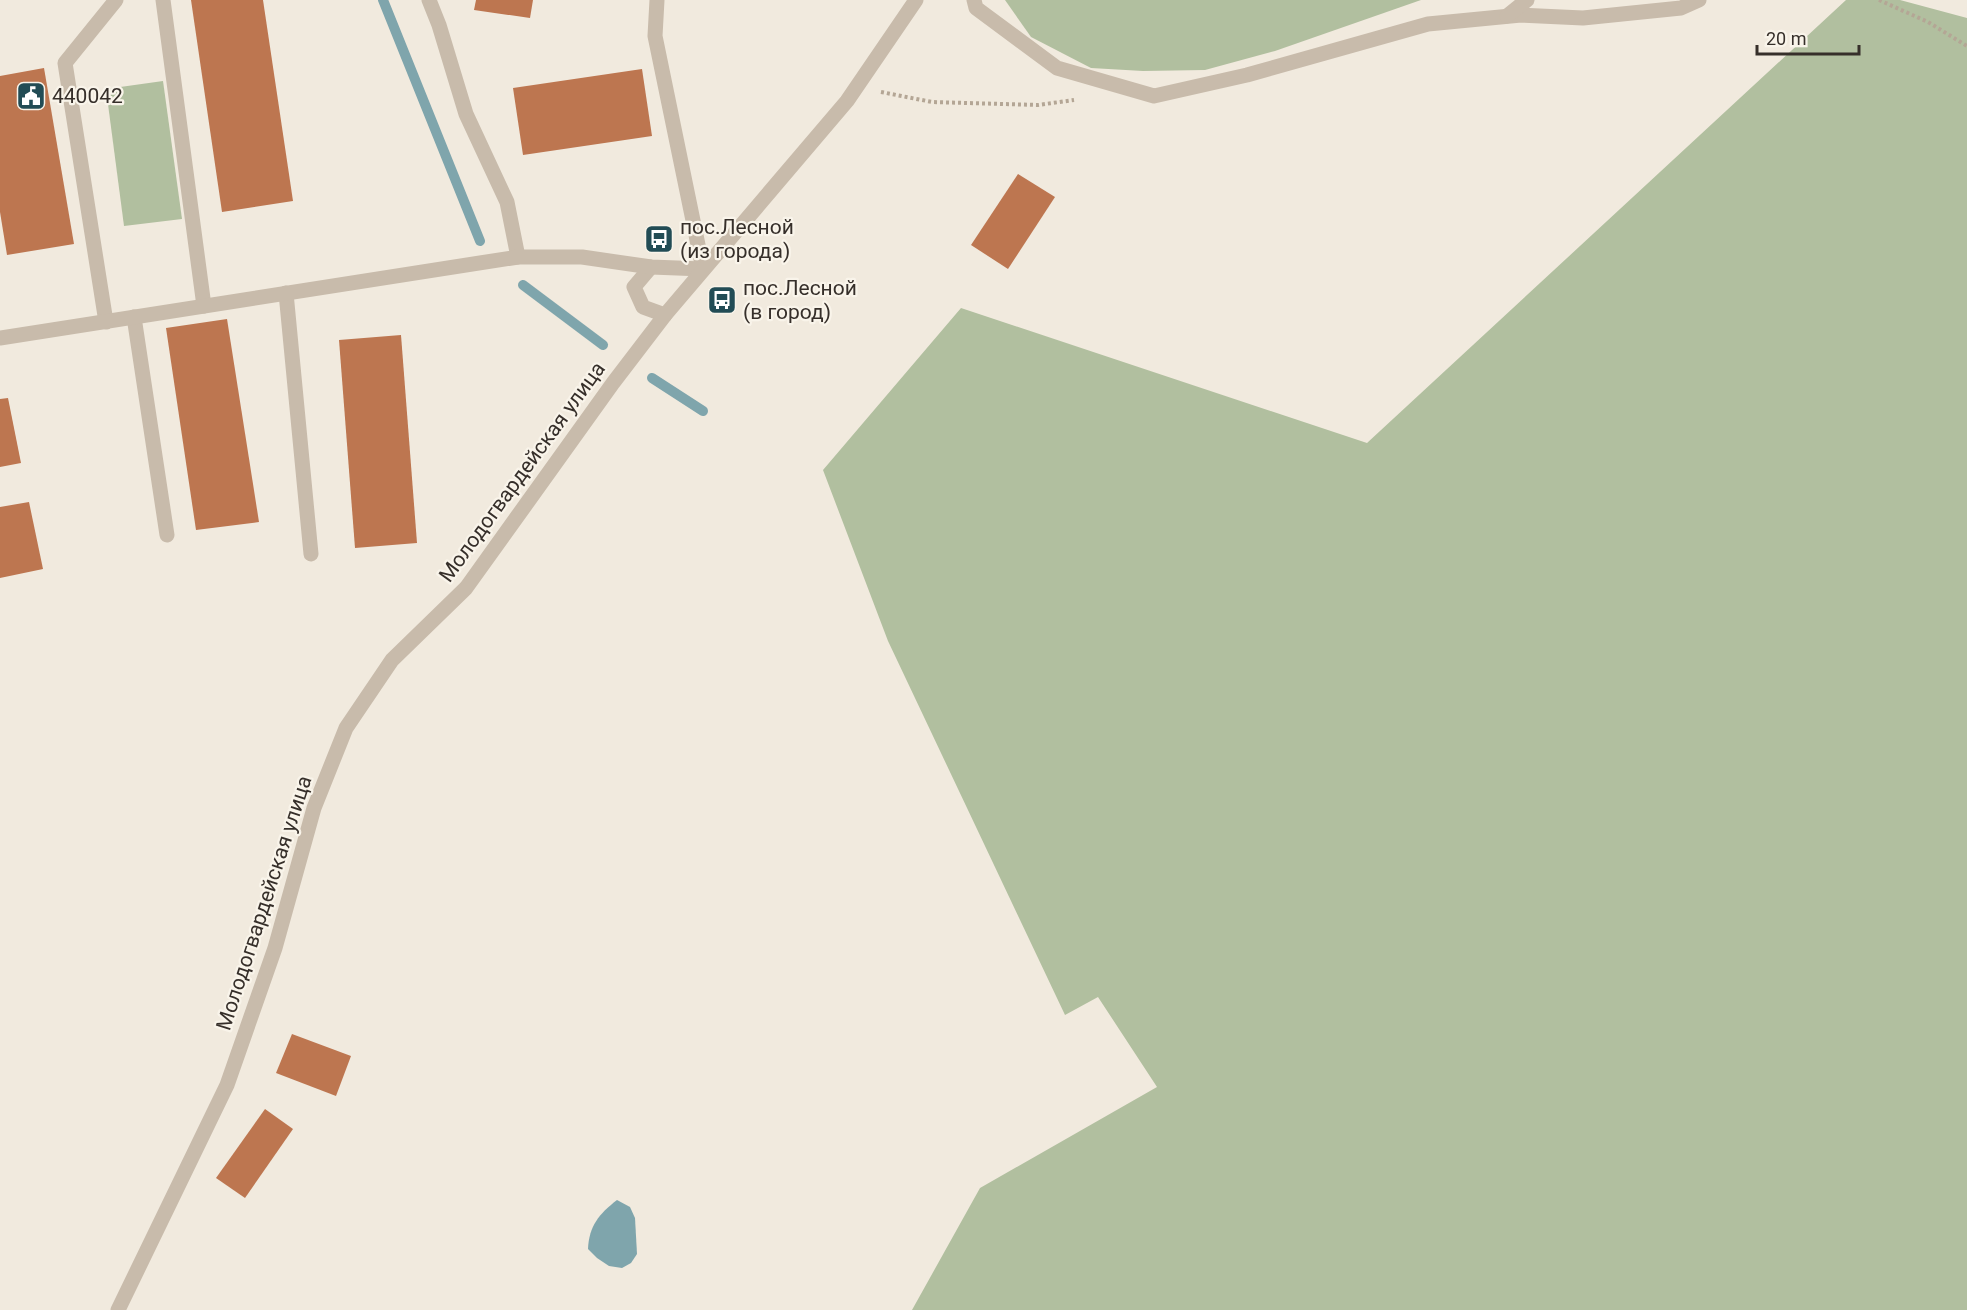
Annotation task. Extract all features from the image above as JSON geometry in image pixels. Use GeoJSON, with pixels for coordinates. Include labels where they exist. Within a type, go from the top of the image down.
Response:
{"type":"FeatureCollection","features":[{"type":"Feature","properties":{"kind":"street"},"geometry":{"type":"LineString","coordinates":[[106,322],[65,63],[116,0]]}},
{"type":"Feature","properties":{"kind":"street"},"geometry":{"type":"LineString","coordinates":[[163,0],[204,306]]}},
{"type":"Feature","properties":{"kind":"street"},"geometry":{"type":"LineString","coordinates":[[429,0],[466,114],[507,202],[518,257]]}},
{"type":"Feature","properties":{"kind":"street"},"geometry":{"type":"LineString","coordinates":[[0,338],[518,257],[582,257],[651,267],[703,269],[655,36],[657,0]]}},
{"type":"Feature","properties":{"kind":"street","name":"Молодогвардейская улица"},"geometry":{"type":"LineString","coordinates":[[118,1310],[227,1085],[275,948],[314,808],[346,728],[392,660],[466,588],[613,383],[665,315],[848,100],[916,0]]}},
{"type":"Feature","properties":{"kind":"street"},"geometry":{"type":"LineString","coordinates":[[974,0],[976,8],[1057,68],[1154,96],[1247,75],[1428,24],[1507,16],[1583,18],[1681,8],[1699,0]]}},
{"type":"Feature","properties":{"kind":"street"},"geometry":{"type":"LineString","coordinates":[[1507,16],[1527,0]]}},
{"type":"Feature","properties":{"kind":"street"},"geometry":{"type":"LineString","coordinates":[[651,267],[634,287],[643,307],[665,315]]}},
{"type":"Feature","properties":{"kind":"street"},"geometry":{"type":"LineString","coordinates":[[286,293],[310,554]]}},
{"type":"Feature","properties":{"kind":"street"},"geometry":{"type":"LineString","coordinates":[[135,317],[168,535]]}},
{"type":"Feature","properties":{"kind":"path"},"geometry":{"type":"LineString","coordinates":[[1879,0],[1928,22],[1967,46]]}},
{"type":"Feature","properties":{"kind":"path"},"geometry":{"type":"LineString","coordinates":[[856,88],[932,102],[1038,105],[1083,99]]}},
{"type":"Feature","properties":{"kind":"green space"},"geometry":{"type":"Polygon","coordinates":[[[1005,0],[1421,0],[1275,51],[1205,70],[1143,71],[1091,68],[1031,37],[1005,0]]]}},
{"type":"Feature","properties":{"kind":"green space"},"geometry":{"type":"Polygon","coordinates":[[[1846,0],[1900,0],[1967,18],[1967,1310],[912,1310],[980,1188],[1157,1087],[1098,997],[1065,1015],[888,641],[823,470],[961,308],[1367,443],[1846,0]]]}},
{"type":"Feature","properties":{"kind":"green space"},"geometry":{"type":"Polygon","coordinates":[[[163,81],[182,219],[124,226],[106,89],[163,81]]]}},
{"type":"Feature","properties":{"kind":"water"},"geometry":{"type":"Polygon","coordinates":[[[617,1200],[630,1207],[635,1218],[637,1254],[631,1263],[622,1268],[609,1266],[588,1249],[590,1234],[596,1221],[617,1200]]]}},
{"type":"Feature","properties":{"kind":"building"},"geometry":{"type":"Polygon","coordinates":[[[191,0],[263,0],[293,201],[222,212],[191,0]]]}},
{"type":"Feature","properties":{"kind":"building"},"geometry":{"type":"Polygon","coordinates":[[[476,0],[533,0],[530,18],[474,10],[476,0]]]}},
{"type":"Feature","properties":{"kind":"building"},"geometry":{"type":"Polygon","coordinates":[[[44,68],[74,244],[7,255],[0,212],[0,76],[44,68]]]}},
{"type":"Feature","properties":{"kind":"building"},"geometry":{"type":"Polygon","coordinates":[[[642,69],[652,136],[523,155],[513,88],[642,69]]]}},
{"type":"Feature","properties":{"kind":"building"},"geometry":{"type":"Polygon","coordinates":[[[1018,174],[1055,197],[1008,269],[971,245],[1018,174]]]}},
{"type":"Feature","properties":{"kind":"building"},"geometry":{"type":"Polygon","coordinates":[[[227,319],[259,522],[196,530],[166,328],[227,319]]]}},
{"type":"Feature","properties":{"kind":"building"},"geometry":{"type":"Polygon","coordinates":[[[401,335],[417,543],[355,548],[339,340],[401,335]]]}},
{"type":"Feature","properties":{"kind":"building"},"geometry":{"type":"Polygon","coordinates":[[[8,398],[21,463],[0,467],[0,399],[8,398]]]}},
{"type":"Feature","properties":{"kind":"building"},"geometry":{"type":"Polygon","coordinates":[[[29,502],[43,569],[0,578],[0,507],[29,502]]]}},
{"type":"Feature","properties":{"kind":"building"},"geometry":{"type":"Polygon","coordinates":[[[292,1034],[351,1056],[336,1096],[276,1073],[292,1034]]]}},
{"type":"Feature","properties":{"kind":"building"},"geometry":{"type":"Polygon","coordinates":[[[265,1109],[293,1129],[245,1198],[216,1178],[265,1109]]]}},
{"type":"Feature","properties":{"kind":"waterway"},"geometry":{"type":"LineString","coordinates":[[383,0],[480,241]]}},
{"type":"Feature","properties":{"kind":"waterway"},"geometry":{"type":"LineString","coordinates":[[523,285],[603,345]]}},
{"type":"Feature","properties":{"kind":"waterway"},"geometry":{"type":"LineString","coordinates":[[652,378],[703,411]]}},
{"type":"Feature","properties":{"kind":"place","name":"440042"},"geometry":{"type":"Point","coordinates":[31,96]}},
{"type":"Feature","properties":{"kind":"place","name":"пос.Лесной (из города)"},"geometry":{"type":"Point","coordinates":[659,239]}},
{"type":"Feature","properties":{"kind":"place","name":"пос.Лесной (в город)"},"geometry":{"type":"Point","coordinates":[722,300]}}]}
